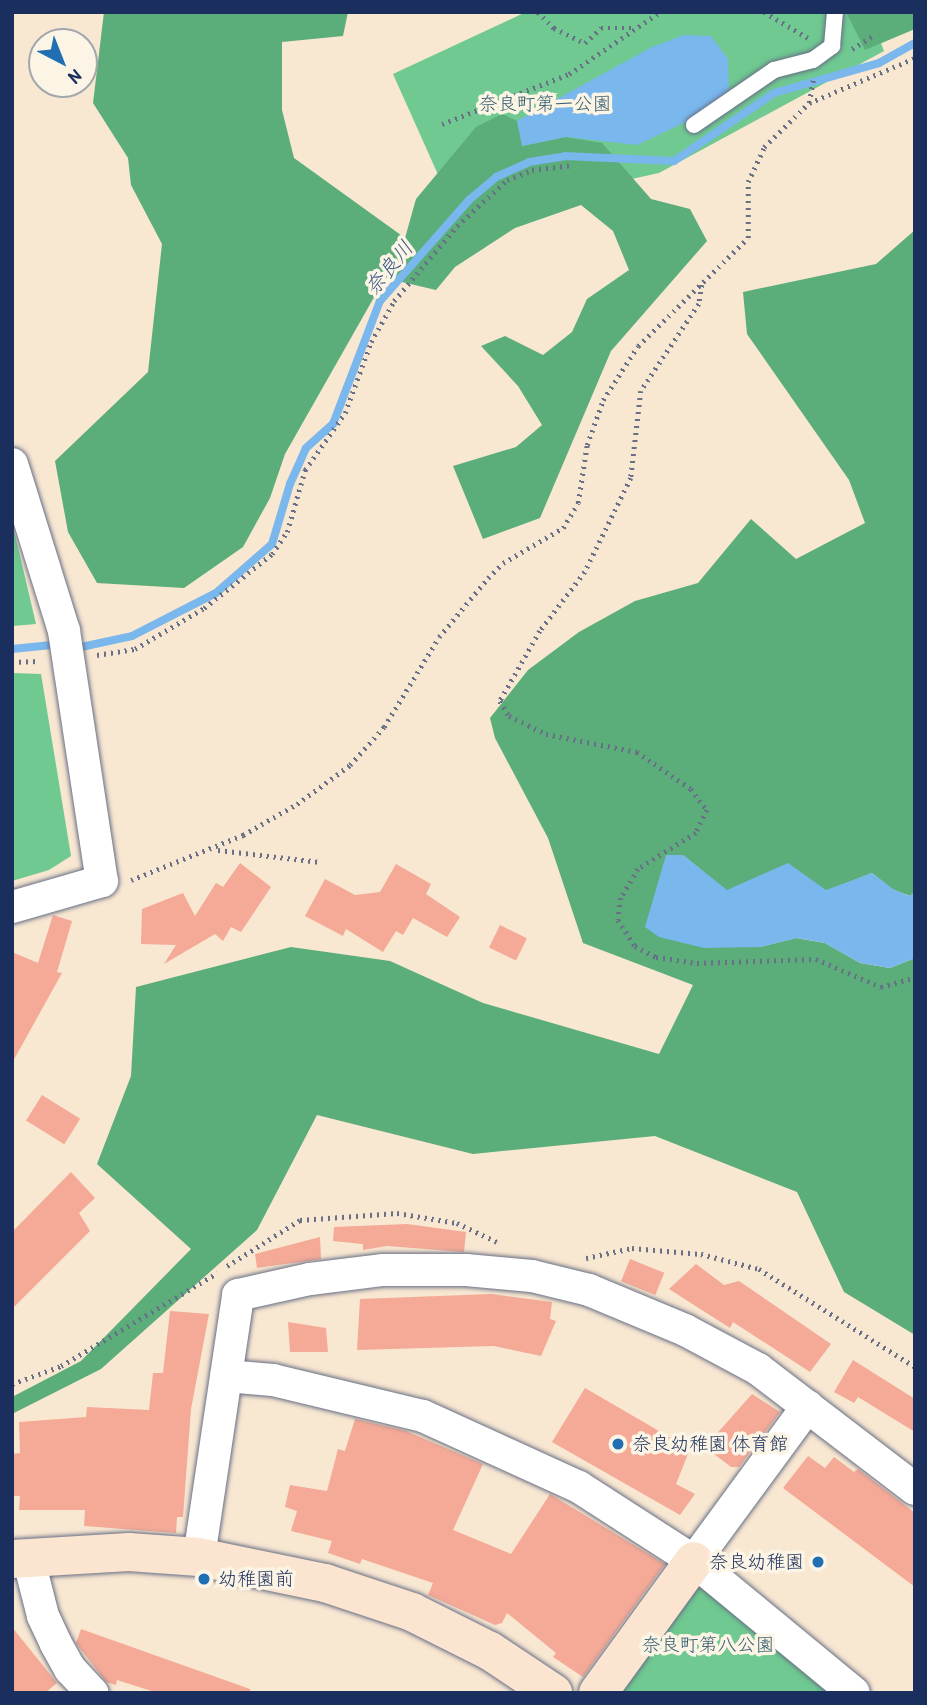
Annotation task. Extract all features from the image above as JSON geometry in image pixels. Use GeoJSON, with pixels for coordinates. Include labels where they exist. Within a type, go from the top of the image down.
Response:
{"type":"FeatureCollection","features":[{"type":"Feature","properties":{"kind":"street"},"geometry":{"type":"LineString","coordinates":[[12,464],[34,524],[68,658],[102,881],[12,907]]}},
{"type":"Feature","properties":{"kind":"street"},"geometry":{"type":"LineString","coordinates":[[199,1557],[238,1295],[310,1279],[383,1270],[466,1270],[531,1276],[589,1290],[685,1329],[758,1369],[915,1489]]}},
{"type":"Feature","properties":{"kind":"street"},"geometry":{"type":"LineString","coordinates":[[226,1376],[273,1380],[423,1416],[579,1487],[694,1561],[855,1693]]}},
{"type":"Feature","properties":{"kind":"street"},"geometry":{"type":"LineString","coordinates":[[598,1693],[808,1406]]}},
{"type":"Feature","properties":{"kind":"street"},"geometry":{"type":"LineString","coordinates":[[92,1693],[70,1670],[56,1644],[20,1558],[130,1552],[199,1557],[325,1583],[412,1612],[490,1651],[553,1693]]}},
{"type":"Feature","properties":{"kind":"lane"},"geometry":{"type":"LineString","coordinates":[[694,125],[774,70],[813,60],[832,46],[835,12]]}},
{"type":"Feature","properties":{"kind":"path"},"geometry":{"type":"LineString","coordinates":[[538,12],[554,28],[585,43],[601,28],[635,28]]}},
{"type":"Feature","properties":{"kind":"path"},"geometry":{"type":"LineString","coordinates":[[442,124],[569,74],[611,49],[635,28],[660,12]]}},
{"type":"Feature","properties":{"kind":"path"},"geometry":{"type":"LineString","coordinates":[[764,12],[814,45]]}},
{"type":"Feature","properties":{"kind":"path"},"geometry":{"type":"LineString","coordinates":[[102,881],[118,885],[213,850],[297,804],[350,765],[384,727],[439,636],[488,578],[503,563],[563,528],[578,503],[587,445],[603,400],[638,346],[748,238],[748,182],[764,147],[809,103],[915,58]]}},
{"type":"Feature","properties":{"kind":"path"},"geometry":{"type":"LineString","coordinates":[[809,103],[815,69]]}},
{"type":"Feature","properties":{"kind":"path"},"geometry":{"type":"LineString","coordinates":[[68,658],[135,649],[204,608],[272,554],[287,532],[305,470],[345,413],[371,342],[394,301],[457,226],[508,180],[532,170],[570,165]]}},
{"type":"Feature","properties":{"kind":"path"},"geometry":{"type":"LineString","coordinates":[[702,284],[699,304],[641,391],[631,478],[585,572],[540,631],[500,701],[509,716],[547,734],[637,752],[691,789],[707,810],[696,833],[638,869],[621,898],[618,920],[635,946],[656,957],[697,963],[816,958],[881,987],[915,977]]}},
{"type":"Feature","properties":{"kind":"path"},"geometry":{"type":"LineString","coordinates":[[213,850],[239,850],[320,862]]}},
{"type":"Feature","properties":{"kind":"green space"},"geometry":{"type":"Polygon","coordinates":[[[104,12],[348,12],[343,36],[282,42],[282,110],[294,158],[405,238],[416,199],[476,127],[502,114],[517,121],[523,146],[566,137],[602,143],[651,199],[690,209],[707,241],[611,351],[540,518],[483,539],[453,466],[516,447],[542,425],[518,386],[481,346],[505,336],[543,355],[572,332],[587,299],[629,270],[613,231],[581,205],[515,228],[455,267],[436,290],[385,278],[285,454],[270,498],[243,547],[184,588],[97,583],[68,532],[55,461],[148,372],[162,244],[131,185],[128,158],[93,103],[94,98],[98,98],[98,62],[104,12]]]}},
{"type":"Feature","properties":{"kind":"green space","name":"奈良町第一公園"},"geometry":{"type":"Polygon","coordinates":[[[526,12],[869,12],[884,51],[659,173],[457,217],[393,74],[526,12]]]}},
{"type":"Feature","properties":{"kind":"green space"},"geometry":{"type":"Polygon","coordinates":[[[846,12],[915,12],[915,29],[865,50],[846,12]]]}},
{"type":"Feature","properties":{"kind":"green space"},"geometry":{"type":"Polygon","coordinates":[[[915,230],[915,892],[910,896],[892,889],[872,873],[826,891],[788,864],[727,891],[683,855],[760,947],[796,938],[825,943],[860,963],[890,968],[915,958],[915,1335],[844,1292],[797,1192],[655,1136],[473,1154],[317,1115],[257,1230],[101,1369],[12,1414],[12,1397],[81,1361],[191,1249],[97,1164],[131,1076],[136,987],[291,947],[390,961],[483,1003],[659,1054],[693,985],[583,943],[548,838],[495,738],[490,718],[528,670],[579,632],[635,601],[698,583],[751,519],[796,559],[865,523],[849,480],[747,334],[743,292],[876,264],[915,230]]]}},
{"type":"Feature","properties":{"kind":"green space"},"geometry":{"type":"Polygon","coordinates":[[[12,522],[36,624],[12,626],[12,522]]]}},
{"type":"Feature","properties":{"kind":"green space"},"geometry":{"type":"Polygon","coordinates":[[[12,673],[41,674],[71,856],[49,870],[12,881],[12,673]]]}},
{"type":"Feature","properties":{"kind":"green space","name":"奈良町第八公園"},"geometry":{"type":"Polygon","coordinates":[[[693,1586],[709,1586],[841,1693],[612,1693],[693,1586]]]}},
{"type":"Feature","properties":{"kind":"water"},"geometry":{"type":"Polygon","coordinates":[[[684,35],[711,36],[728,59],[729,89],[709,111],[637,145],[566,137],[522,146],[517,121],[652,47],[684,35]]]}},
{"type":"Feature","properties":{"kind":"water"},"geometry":{"type":"Polygon","coordinates":[[[666,855],[683,855],[727,890],[788,863],[826,890],[872,873],[893,889],[909,896],[915,892],[915,958],[890,968],[860,963],[825,943],[797,938],[760,947],[704,948],[659,937],[645,927],[666,855]]]}},
{"type":"Feature","properties":{"kind":"building"},"geometry":{"type":"Polygon","coordinates":[[[240,863],[271,887],[241,932],[231,927],[223,941],[215,934],[164,964],[176,945],[141,944],[142,909],[183,893],[195,916],[216,883],[223,887],[240,863]]]}},
{"type":"Feature","properties":{"kind":"building"},"geometry":{"type":"Polygon","coordinates":[[[396,864],[431,884],[426,894],[460,917],[447,937],[413,918],[403,935],[396,931],[383,952],[346,929],[343,936],[305,916],[325,879],[355,895],[380,892],[396,864]]]}},
{"type":"Feature","properties":{"kind":"building"},"geometry":{"type":"Polygon","coordinates":[[[53,915],[72,921],[57,972],[62,973],[12,1063],[12,952],[38,963],[53,915]]]}},
{"type":"Feature","properties":{"kind":"building"},"geometry":{"type":"Polygon","coordinates":[[[500,925],[527,938],[516,961],[489,947],[500,925]]]}},
{"type":"Feature","properties":{"kind":"building"},"geometry":{"type":"Polygon","coordinates":[[[42,1095],[80,1119],[64,1144],[26,1120],[42,1095]]]}},
{"type":"Feature","properties":{"kind":"building"},"geometry":{"type":"Polygon","coordinates":[[[71,1172],[95,1198],[79,1213],[90,1231],[12,1309],[12,1232],[71,1172]]]}},
{"type":"Feature","properties":{"kind":"building"},"geometry":{"type":"Polygon","coordinates":[[[407,1224],[466,1232],[464,1252],[387,1246],[363,1250],[363,1244],[333,1241],[334,1227],[407,1224]]]}},
{"type":"Feature","properties":{"kind":"building"},"geometry":{"type":"Polygon","coordinates":[[[320,1237],[321,1259],[257,1268],[255,1254],[320,1237]]]}},
{"type":"Feature","properties":{"kind":"building"},"geometry":{"type":"Polygon","coordinates":[[[630,1259],[664,1273],[655,1295],[621,1281],[630,1259]]]}},
{"type":"Feature","properties":{"kind":"building"},"geometry":{"type":"Polygon","coordinates":[[[696,1264],[724,1285],[739,1281],[831,1344],[810,1372],[733,1322],[730,1328],[669,1289],[696,1264]]]}},
{"type":"Feature","properties":{"kind":"building"},"geometry":{"type":"Polygon","coordinates":[[[491,1294],[552,1302],[550,1319],[556,1321],[541,1356],[494,1346],[357,1350],[360,1299],[491,1294]]]}},
{"type":"Feature","properties":{"kind":"building"},"geometry":{"type":"Polygon","coordinates":[[[170,1311],[209,1314],[191,1409],[183,1517],[177,1517],[176,1533],[84,1526],[85,1510],[19,1510],[20,1496],[12,1496],[12,1454],[20,1453],[19,1422],[86,1417],[87,1407],[149,1410],[153,1373],[163,1373],[170,1311]]]}},
{"type":"Feature","properties":{"kind":"building"},"geometry":{"type":"Polygon","coordinates":[[[288,1322],[326,1328],[328,1352],[290,1352],[288,1322]]]}},
{"type":"Feature","properties":{"kind":"building"},"geometry":{"type":"Polygon","coordinates":[[[853,1360],[915,1399],[915,1432],[858,1397],[854,1403],[834,1392],[853,1360]]]}},
{"type":"Feature","properties":{"kind":"building","name":"奈良幼稚園 体育館"},"geometry":{"type":"Polygon","coordinates":[[[585,1388],[690,1449],[676,1484],[695,1494],[680,1515],[552,1442],[585,1388]]]}},
{"type":"Feature","properties":{"kind":"building"},"geometry":{"type":"Polygon","coordinates":[[[752,1394],[780,1412],[739,1467],[731,1467],[705,1447],[752,1394]]]}},
{"type":"Feature","properties":{"kind":"building"},"geometry":{"type":"Polygon","coordinates":[[[355,1419],[406,1431],[483,1464],[453,1530],[511,1554],[550,1494],[665,1564],[583,1677],[553,1657],[556,1653],[507,1613],[502,1623],[495,1625],[428,1595],[433,1583],[362,1559],[360,1564],[328,1553],[332,1541],[291,1531],[297,1511],[285,1507],[290,1485],[327,1491],[338,1449],[345,1451],[355,1419]]]}},
{"type":"Feature","properties":{"kind":"building"},"geometry":{"type":"Polygon","coordinates":[[[808,1456],[825,1468],[834,1457],[854,1472],[858,1469],[915,1513],[915,1587],[783,1488],[808,1456]]]}},
{"type":"Feature","properties":{"kind":"building"},"geometry":{"type":"Polygon","coordinates":[[[12,1627],[57,1683],[45,1693],[12,1693],[12,1627]]]}},
{"type":"Feature","properties":{"kind":"building"},"geometry":{"type":"Polygon","coordinates":[[[81,1629],[250,1689],[250,1693],[158,1693],[117,1680],[116,1685],[106,1682],[76,1643],[81,1629]]]}},
{"type":"Feature","properties":{"kind":"waterway","name":"奈良川"},"geometry":{"type":"LineString","coordinates":[[72,649],[132,636],[216,593],[272,544],[290,484],[306,448],[333,424],[380,301],[469,200],[496,177],[529,162],[565,156],[674,161],[774,93],[879,63],[915,43]]}},
{"type":"Feature","properties":{"kind":"waterway","name":"奈良川"},"geometry":{"type":"LineString","coordinates":[[12,649],[52,645],[60,648]]}},
{"type":"Feature","properties":{"kind":"place","name":"奈良幼稚園 体育館"},"geometry":{"type":"Point","coordinates":[618,1444]}},
{"type":"Feature","properties":{"kind":"place","name":"奈良幼稚園"},"geometry":{"type":"Point","coordinates":[818,1562]}},
{"type":"Feature","properties":{"kind":"place","name":"幼稚園前"},"geometry":{"type":"Point","coordinates":[204,1579]}}]}
